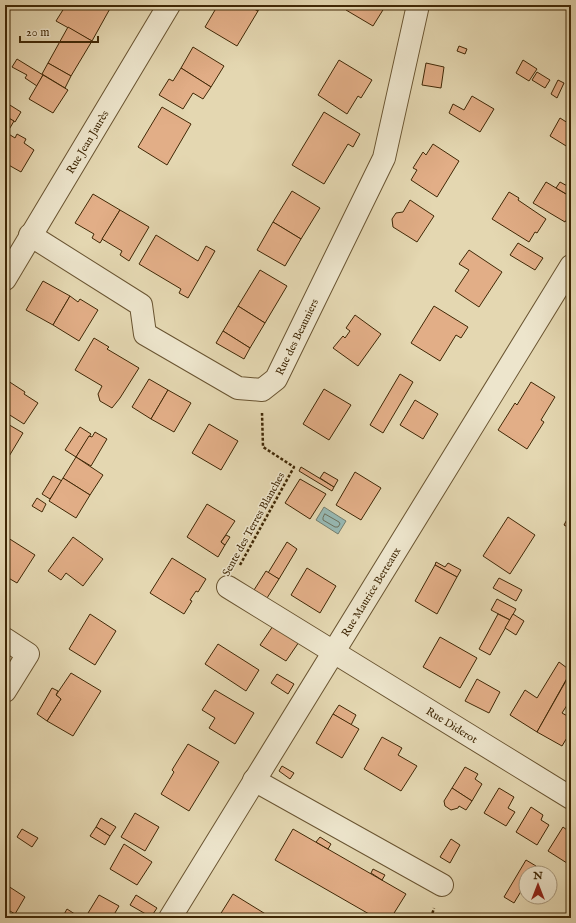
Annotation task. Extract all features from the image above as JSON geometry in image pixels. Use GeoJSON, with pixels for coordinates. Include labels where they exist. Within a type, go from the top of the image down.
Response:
{"type":"FeatureCollection","features":[{"type":"Feature","properties":{"kind":"street","name":"Rue Jean Jaurès"},"geometry":{"type":"LineString","coordinates":[[5,279],[169,5]]}},
{"type":"Feature","properties":{"kind":"street","name":"Rue des Beauniers"},"geometry":{"type":"LineString","coordinates":[[262,390],[276,379],[384,158],[418,5]]}},
{"type":"Feature","properties":{"kind":"street"},"geometry":{"type":"LineString","coordinates":[[30,236],[141,305],[145,334],[238,388],[262,390]]}},
{"type":"Feature","properties":{"kind":"street","name":"Rue Maurice Berteaux"},"geometry":{"type":"LineString","coordinates":[[170,918],[571,266]]}},
{"type":"Feature","properties":{"kind":"street","name":"Rue Diderot"},"geometry":{"type":"LineString","coordinates":[[228,587],[571,798]]}},
{"type":"Feature","properties":{"kind":"street"},"geometry":{"type":"LineString","coordinates":[[5,639],[28,654],[5,691]]}},
{"type":"Feature","properties":{"kind":"street"},"geometry":{"type":"LineString","coordinates":[[254,780],[442,885]]}},
{"type":"Feature","properties":{"kind":"path","name":"Sente des Terres Blanches"},"geometry":{"type":"LineString","coordinates":[[228,587],[294,467],[263,447],[262,390]]}},
{"type":"Feature","properties":{"kind":"path"},"geometry":{"type":"LineString","coordinates":[[432,917],[442,918]]}},
{"type":"Feature","properties":{"kind":"water"},"geometry":{"type":"Polygon","coordinates":[[[324,507],[346,521],[338,534],[316,520],[324,507]]]}},
{"type":"Feature","properties":{"kind":"building"},"geometry":{"type":"Polygon","coordinates":[[[66,5],[112,5],[92,41],[56,21],[66,5]]]}},
{"type":"Feature","properties":{"kind":"building"},"geometry":{"type":"Polygon","coordinates":[[[218,5],[247,5],[258,11],[237,46],[205,27],[218,5]]]}},
{"type":"Feature","properties":{"kind":"building"},"geometry":{"type":"Polygon","coordinates":[[[247,5],[261,5],[258,11],[247,5]]]}},
{"type":"Feature","properties":{"kind":"building"},"geometry":{"type":"Polygon","coordinates":[[[349,5],[386,5],[373,26],[346,10],[349,5]]]}},
{"type":"Feature","properties":{"kind":"building"},"geometry":{"type":"Polygon","coordinates":[[[68,27],[92,41],[71,76],[48,63],[68,27]]]}},
{"type":"Feature","properties":{"kind":"building"},"geometry":{"type":"Polygon","coordinates":[[[459,46],[467,49],[465,54],[457,51],[459,46]]]}},
{"type":"Feature","properties":{"kind":"building"},"geometry":{"type":"Polygon","coordinates":[[[193,47],[224,66],[211,87],[181,68],[193,47]]]}},
{"type":"Feature","properties":{"kind":"building"},"geometry":{"type":"Polygon","coordinates":[[[17,59],[43,75],[37,86],[25,78],[27,75],[12,67],[17,59]]]}},
{"type":"Feature","properties":{"kind":"building"},"geometry":{"type":"Polygon","coordinates":[[[339,60],[372,80],[361,98],[358,96],[347,114],[318,95],[339,60]]]}},
{"type":"Feature","properties":{"kind":"building"},"geometry":{"type":"Polygon","coordinates":[[[523,60],[537,69],[529,81],[516,73],[523,60]]]}},
{"type":"Feature","properties":{"kind":"building"},"geometry":{"type":"Polygon","coordinates":[[[48,63],[71,76],[65,88],[42,74],[48,63]]]}},
{"type":"Feature","properties":{"kind":"building"},"geometry":{"type":"Polygon","coordinates":[[[426,63],[444,67],[441,88],[422,85],[426,63]]]}},
{"type":"Feature","properties":{"kind":"building"},"geometry":{"type":"Polygon","coordinates":[[[181,68],[211,87],[203,99],[193,93],[183,109],[159,95],[169,79],[173,81],[181,68]]]}},
{"type":"Feature","properties":{"kind":"building"},"geometry":{"type":"Polygon","coordinates":[[[537,72],[550,80],[545,88],[532,80],[537,72]]]}},
{"type":"Feature","properties":{"kind":"building"},"geometry":{"type":"Polygon","coordinates":[[[43,75],[68,90],[53,113],[29,99],[43,75]]]}},
{"type":"Feature","properties":{"kind":"building"},"geometry":{"type":"Polygon","coordinates":[[[558,80],[564,83],[557,98],[551,94],[558,80]]]}},
{"type":"Feature","properties":{"kind":"building"},"geometry":{"type":"Polygon","coordinates":[[[472,96],[494,109],[480,132],[449,113],[453,104],[464,110],[472,96]]]}},
{"type":"Feature","properties":{"kind":"building"},"geometry":{"type":"Polygon","coordinates":[[[5,102],[21,112],[15,122],[5,116],[5,102]]]}},
{"type":"Feature","properties":{"kind":"building"},"geometry":{"type":"Polygon","coordinates":[[[162,107],[191,124],[167,165],[138,147],[162,107]]]}},
{"type":"Feature","properties":{"kind":"building"},"geometry":{"type":"Polygon","coordinates":[[[324,112],[360,134],[353,147],[348,144],[324,184],[292,165],[324,112]]]}},
{"type":"Feature","properties":{"kind":"building"},"geometry":{"type":"Polygon","coordinates":[[[5,116],[14,121],[7,133],[5,132],[5,116]]]}},
{"type":"Feature","properties":{"kind":"building"},"geometry":{"type":"Polygon","coordinates":[[[560,118],[571,125],[571,149],[550,136],[560,118]]]}},
{"type":"Feature","properties":{"kind":"building"},"geometry":{"type":"Polygon","coordinates":[[[7,133],[15,138],[17,134],[26,139],[24,143],[34,150],[21,172],[5,163],[5,136],[7,133]]]}},
{"type":"Feature","properties":{"kind":"building"},"geometry":{"type":"Polygon","coordinates":[[[433,144],[459,161],[437,197],[411,180],[417,170],[413,168],[423,152],[426,155],[433,144]]]}},
{"type":"Feature","properties":{"kind":"building"},"geometry":{"type":"Polygon","coordinates":[[[546,182],[571,197],[571,213],[565,222],[533,203],[546,182]]]}},
{"type":"Feature","properties":{"kind":"building"},"geometry":{"type":"Polygon","coordinates":[[[560,182],[571,188],[568,195],[556,188],[560,182]]]}},
{"type":"Feature","properties":{"kind":"building"},"geometry":{"type":"Polygon","coordinates":[[[292,191],[320,208],[301,239],[273,222],[292,191]]]}},
{"type":"Feature","properties":{"kind":"building"},"geometry":{"type":"Polygon","coordinates":[[[509,192],[546,219],[529,242],[492,219],[509,192]]]}},
{"type":"Feature","properties":{"kind":"building"},"geometry":{"type":"Polygon","coordinates":[[[93,194],[120,210],[100,243],[92,238],[94,234],[75,223],[93,194]]]}},
{"type":"Feature","properties":{"kind":"building"},"geometry":{"type":"Polygon","coordinates":[[[410,200],[434,216],[417,242],[393,227],[392,219],[396,213],[403,212],[410,200]]]}},
{"type":"Feature","properties":{"kind":"building"},"geometry":{"type":"Polygon","coordinates":[[[120,210],[149,227],[129,261],[120,255],[122,251],[102,239],[120,210]]]}},
{"type":"Feature","properties":{"kind":"building"},"geometry":{"type":"Polygon","coordinates":[[[273,222],[301,239],[285,266],[257,250],[273,222]]]}},
{"type":"Feature","properties":{"kind":"building"},"geometry":{"type":"Polygon","coordinates":[[[156,235],[198,261],[206,246],[215,251],[188,298],[179,293],[181,289],[139,264],[156,235]]]}},
{"type":"Feature","properties":{"kind":"building"},"geometry":{"type":"Polygon","coordinates":[[[518,243],[543,258],[535,270],[510,255],[518,243]]]}},
{"type":"Feature","properties":{"kind":"building"},"geometry":{"type":"Polygon","coordinates":[[[469,250],[502,272],[479,307],[455,291],[469,270],[459,264],[469,250]]]}},
{"type":"Feature","properties":{"kind":"building"},"geometry":{"type":"Polygon","coordinates":[[[260,270],[287,286],[265,323],[238,306],[260,270]]]}},
{"type":"Feature","properties":{"kind":"building"},"geometry":{"type":"Polygon","coordinates":[[[43,281],[70,296],[53,325],[26,310],[43,281]]]}},
{"type":"Feature","properties":{"kind":"building"},"geometry":{"type":"Polygon","coordinates":[[[70,296],[78,302],[80,299],[98,310],[79,341],[53,325],[70,296]]]}},
{"type":"Feature","properties":{"kind":"building"},"geometry":{"type":"Polygon","coordinates":[[[238,306],[265,323],[250,348],[223,331],[238,306]]]}},
{"type":"Feature","properties":{"kind":"building"},"geometry":{"type":"Polygon","coordinates":[[[434,306],[468,327],[461,338],[456,335],[440,361],[411,343],[434,306]]]}},
{"type":"Feature","properties":{"kind":"building"},"geometry":{"type":"Polygon","coordinates":[[[355,315],[381,334],[358,366],[333,348],[343,336],[345,338],[350,331],[346,328],[355,315]]]}},
{"type":"Feature","properties":{"kind":"building"},"geometry":{"type":"Polygon","coordinates":[[[223,331],[250,348],[244,359],[216,343],[223,331]]]}},
{"type":"Feature","properties":{"kind":"building"},"geometry":{"type":"Polygon","coordinates":[[[94,338],[109,347],[107,349],[139,368],[112,408],[100,401],[98,394],[102,386],[75,370],[94,338]]]}},
{"type":"Feature","properties":{"kind":"building"},"geometry":{"type":"Polygon","coordinates":[[[400,374],[413,382],[383,433],[370,425],[400,374]]]}},
{"type":"Feature","properties":{"kind":"building"},"geometry":{"type":"Polygon","coordinates":[[[5,379],[25,392],[24,394],[38,403],[24,424],[5,412],[5,379]]]}},
{"type":"Feature","properties":{"kind":"building"},"geometry":{"type":"Polygon","coordinates":[[[149,379],[168,390],[151,419],[132,407],[149,379]]]}},
{"type":"Feature","properties":{"kind":"building"},"geometry":{"type":"Polygon","coordinates":[[[531,382],[555,397],[541,420],[544,422],[527,449],[498,430],[515,403],[517,405],[531,382]]]}},
{"type":"Feature","properties":{"kind":"building"},"geometry":{"type":"Polygon","coordinates":[[[324,389],[351,405],[329,440],[303,424],[324,389]]]}},
{"type":"Feature","properties":{"kind":"building"},"geometry":{"type":"Polygon","coordinates":[[[168,390],[191,403],[174,432],[151,419],[168,390]]]}},
{"type":"Feature","properties":{"kind":"building"},"geometry":{"type":"Polygon","coordinates":[[[415,400],[438,414],[423,439],[400,425],[415,400]]]}},
{"type":"Feature","properties":{"kind":"building"},"geometry":{"type":"Polygon","coordinates":[[[6,423],[23,433],[5,463],[5,424],[6,423]]]}},
{"type":"Feature","properties":{"kind":"building"},"geometry":{"type":"Polygon","coordinates":[[[209,424],[238,441],[221,470],[192,453],[209,424]]]}},
{"type":"Feature","properties":{"kind":"building"},"geometry":{"type":"Polygon","coordinates":[[[80,427],[91,434],[76,457],[65,450],[80,427]]]}},
{"type":"Feature","properties":{"kind":"building"},"geometry":{"type":"Polygon","coordinates":[[[95,432],[107,439],[91,466],[76,457],[89,436],[92,437],[95,432]]]}},
{"type":"Feature","properties":{"kind":"building"},"geometry":{"type":"Polygon","coordinates":[[[76,457],[103,475],[90,495],[63,478],[76,457]]]}},
{"type":"Feature","properties":{"kind":"building"},"geometry":{"type":"Polygon","coordinates":[[[301,467],[334,487],[332,491],[299,471],[301,467]]]}},
{"type":"Feature","properties":{"kind":"building"},"geometry":{"type":"Polygon","coordinates":[[[324,472],[338,480],[334,487],[320,478],[324,472]]]}},
{"type":"Feature","properties":{"kind":"building"},"geometry":{"type":"Polygon","coordinates":[[[355,472],[381,488],[361,520],[336,505],[355,472]]]}},
{"type":"Feature","properties":{"kind":"building"},"geometry":{"type":"Polygon","coordinates":[[[53,476],[62,481],[50,499],[42,494],[53,476]]]}},
{"type":"Feature","properties":{"kind":"building"},"geometry":{"type":"Polygon","coordinates":[[[63,478],[90,495],[76,518],[49,501],[63,478]]]}},
{"type":"Feature","properties":{"kind":"building"},"geometry":{"type":"Polygon","coordinates":[[[300,479],[326,494],[310,519],[285,503],[300,479]]]}},
{"type":"Feature","properties":{"kind":"building"},"geometry":{"type":"Polygon","coordinates":[[[37,498],[46,504],[42,512],[32,506],[37,498]]]}},
{"type":"Feature","properties":{"kind":"building"},"geometry":{"type":"Polygon","coordinates":[[[207,504],[235,521],[221,542],[225,545],[218,557],[187,537],[207,504]]]}},
{"type":"Feature","properties":{"kind":"building"},"geometry":{"type":"Polygon","coordinates":[[[571,512],[571,529],[564,525],[571,512]]]}},
{"type":"Feature","properties":{"kind":"building"},"geometry":{"type":"Polygon","coordinates":[[[508,517],[535,535],[510,574],[483,556],[508,517]]]}},
{"type":"Feature","properties":{"kind":"building"},"geometry":{"type":"Polygon","coordinates":[[[226,535],[230,537],[225,545],[221,542],[226,535]]]}},
{"type":"Feature","properties":{"kind":"building"},"geometry":{"type":"Polygon","coordinates":[[[5,536],[35,555],[17,583],[5,576],[5,536]]]}},
{"type":"Feature","properties":{"kind":"building"},"geometry":{"type":"Polygon","coordinates":[[[73,537],[103,559],[83,586],[66,573],[61,580],[48,571],[73,537]]]}},
{"type":"Feature","properties":{"kind":"building"},"geometry":{"type":"Polygon","coordinates":[[[287,542],[297,549],[279,579],[268,573],[287,542]]]}},
{"type":"Feature","properties":{"kind":"building"},"geometry":{"type":"Polygon","coordinates":[[[172,558],[206,579],[198,592],[196,591],[190,600],[192,601],[184,614],[150,593],[172,558]]]}},
{"type":"Feature","properties":{"kind":"building"},"geometry":{"type":"Polygon","coordinates":[[[436,562],[445,567],[448,563],[461,570],[457,577],[435,565],[436,562]]]}},
{"type":"Feature","properties":{"kind":"building"},"geometry":{"type":"Polygon","coordinates":[[[435,565],[457,577],[437,614],[415,601],[435,565]]]}},
{"type":"Feature","properties":{"kind":"building"},"geometry":{"type":"Polygon","coordinates":[[[307,568],[336,586],[320,613],[291,595],[307,568]]]}},
{"type":"Feature","properties":{"kind":"building"},"geometry":{"type":"Polygon","coordinates":[[[266,571],[279,579],[267,598],[254,590],[266,571]]]}},
{"type":"Feature","properties":{"kind":"building"},"geometry":{"type":"Polygon","coordinates":[[[499,578],[522,590],[516,601],[493,588],[499,578]]]}},
{"type":"Feature","properties":{"kind":"building"},"geometry":{"type":"Polygon","coordinates":[[[497,599],[516,609],[510,620],[491,610],[497,599]]]}},
{"type":"Feature","properties":{"kind":"building"},"geometry":{"type":"Polygon","coordinates":[[[90,614],[116,631],[95,665],[69,649],[90,614]]]}},
{"type":"Feature","properties":{"kind":"building"},"geometry":{"type":"Polygon","coordinates":[[[498,614],[510,620],[490,655],[479,649],[498,614]]]}},
{"type":"Feature","properties":{"kind":"building"},"geometry":{"type":"Polygon","coordinates":[[[513,614],[524,621],[516,635],[505,628],[513,614]]]}},
{"type":"Feature","properties":{"kind":"building"},"geometry":{"type":"Polygon","coordinates":[[[273,626],[299,642],[286,661],[260,645],[273,626]]]}},
{"type":"Feature","properties":{"kind":"building"},"geometry":{"type":"Polygon","coordinates":[[[440,637],[477,658],[460,688],[423,667],[440,637]]]}},
{"type":"Feature","properties":{"kind":"building"},"geometry":{"type":"Polygon","coordinates":[[[218,644],[259,670],[246,691],[205,664],[218,644]]]}},
{"type":"Feature","properties":{"kind":"building"},"geometry":{"type":"Polygon","coordinates":[[[559,662],[571,671],[537,732],[510,715],[525,690],[537,698],[559,662]]]}},
{"type":"Feature","properties":{"kind":"building"},"geometry":{"type":"Polygon","coordinates":[[[71,673],[101,691],[73,736],[47,721],[61,699],[56,695],[71,673]]]}},
{"type":"Feature","properties":{"kind":"building"},"geometry":{"type":"Polygon","coordinates":[[[277,674],[294,684],[288,694],[271,683],[277,674]]]}},
{"type":"Feature","properties":{"kind":"building"},"geometry":{"type":"Polygon","coordinates":[[[477,679],[500,692],[489,713],[465,701],[477,679]]]}},
{"type":"Feature","properties":{"kind":"building"},"geometry":{"type":"Polygon","coordinates":[[[567,679],[571,681],[571,699],[562,713],[571,718],[571,731],[562,746],[537,732],[567,679]]]}},
{"type":"Feature","properties":{"kind":"building"},"geometry":{"type":"Polygon","coordinates":[[[52,688],[58,691],[56,695],[61,699],[47,721],[37,714],[52,688]]]}},
{"type":"Feature","properties":{"kind":"building"},"geometry":{"type":"Polygon","coordinates":[[[215,690],[254,713],[235,744],[209,728],[215,718],[202,710],[215,690]]]}},
{"type":"Feature","properties":{"kind":"building"},"geometry":{"type":"Polygon","coordinates":[[[339,705],[356,715],[351,725],[333,714],[339,705]]]}},
{"type":"Feature","properties":{"kind":"building"},"geometry":{"type":"Polygon","coordinates":[[[333,714],[359,729],[342,758],[316,743],[333,714]]]}},
{"type":"Feature","properties":{"kind":"building"},"geometry":{"type":"Polygon","coordinates":[[[382,737],[402,748],[398,755],[417,766],[401,791],[364,769],[382,737]]]}},
{"type":"Feature","properties":{"kind":"building"},"geometry":{"type":"Polygon","coordinates":[[[188,744],[219,762],[189,811],[161,794],[174,772],[172,770],[188,744]]]}},
{"type":"Feature","properties":{"kind":"building"},"geometry":{"type":"Polygon","coordinates":[[[282,766],[294,773],[290,779],[279,771],[282,766]]]}},
{"type":"Feature","properties":{"kind":"building"},"geometry":{"type":"Polygon","coordinates":[[[465,767],[478,774],[475,779],[482,784],[472,801],[452,788],[465,767]]]}},
{"type":"Feature","properties":{"kind":"building"},"geometry":{"type":"Polygon","coordinates":[[[452,788],[472,801],[466,810],[459,806],[458,808],[451,810],[445,806],[444,801],[452,788]]]}},
{"type":"Feature","properties":{"kind":"building"},"geometry":{"type":"Polygon","coordinates":[[[499,788],[514,797],[508,808],[515,812],[506,826],[484,813],[499,788]]]}},
{"type":"Feature","properties":{"kind":"building"},"geometry":{"type":"Polygon","coordinates":[[[531,807],[543,815],[541,820],[549,825],[537,845],[516,832],[531,807]]]}},
{"type":"Feature","properties":{"kind":"building"},"geometry":{"type":"Polygon","coordinates":[[[135,813],[159,827],[145,851],[121,837],[135,813]]]}},
{"type":"Feature","properties":{"kind":"building"},"geometry":{"type":"Polygon","coordinates":[[[101,818],[116,827],[110,836],[96,827],[101,818]]]}},
{"type":"Feature","properties":{"kind":"building"},"geometry":{"type":"Polygon","coordinates":[[[96,827],[110,836],[105,845],[90,836],[96,827]]]}},
{"type":"Feature","properties":{"kind":"building"},"geometry":{"type":"Polygon","coordinates":[[[563,827],[571,833],[570,865],[548,851],[563,827]]]}},
{"type":"Feature","properties":{"kind":"building"},"geometry":{"type":"Polygon","coordinates":[[[22,829],[38,838],[32,847],[17,837],[22,829]]]}},
{"type":"Feature","properties":{"kind":"building"},"geometry":{"type":"Polygon","coordinates":[[[293,829],[406,894],[391,918],[376,918],[275,860],[293,829]]]}},
{"type":"Feature","properties":{"kind":"building"},"geometry":{"type":"Polygon","coordinates":[[[320,837],[331,844],[328,849],[316,842],[320,837]]]}},
{"type":"Feature","properties":{"kind":"building"},"geometry":{"type":"Polygon","coordinates":[[[451,839],[460,845],[450,863],[440,857],[451,839]]]}},
{"type":"Feature","properties":{"kind":"building"},"geometry":{"type":"Polygon","coordinates":[[[124,844],[152,862],[137,885],[110,869],[124,844]]]}},
{"type":"Feature","properties":{"kind":"building"},"geometry":{"type":"Polygon","coordinates":[[[526,860],[534,865],[523,865],[526,860]]]}},
{"type":"Feature","properties":{"kind":"building"},"geometry":{"type":"Polygon","coordinates":[[[373,869],[385,875],[382,880],[371,873],[373,869]]]}},
{"type":"Feature","properties":{"kind":"building"},"geometry":{"type":"Polygon","coordinates":[[[518,873],[518,896],[514,903],[504,897],[518,873]]]}},
{"type":"Feature","properties":{"kind":"building"},"geometry":{"type":"Polygon","coordinates":[[[5,884],[25,897],[15,914],[5,908],[5,884]]]}},
{"type":"Feature","properties":{"kind":"building"},"geometry":{"type":"Polygon","coordinates":[[[233,894],[272,918],[218,918],[233,894]]]}},
{"type":"Feature","properties":{"kind":"building"},"geometry":{"type":"Polygon","coordinates":[[[99,895],[119,906],[112,918],[85,918],[99,895]]]}},
{"type":"Feature","properties":{"kind":"building"},"geometry":{"type":"Polygon","coordinates":[[[136,895],[157,908],[151,917],[130,905],[136,895]]]}},
{"type":"Feature","properties":{"kind":"building"},"geometry":{"type":"Polygon","coordinates":[[[67,909],[81,918],[62,918],[67,909]]]}}]}
